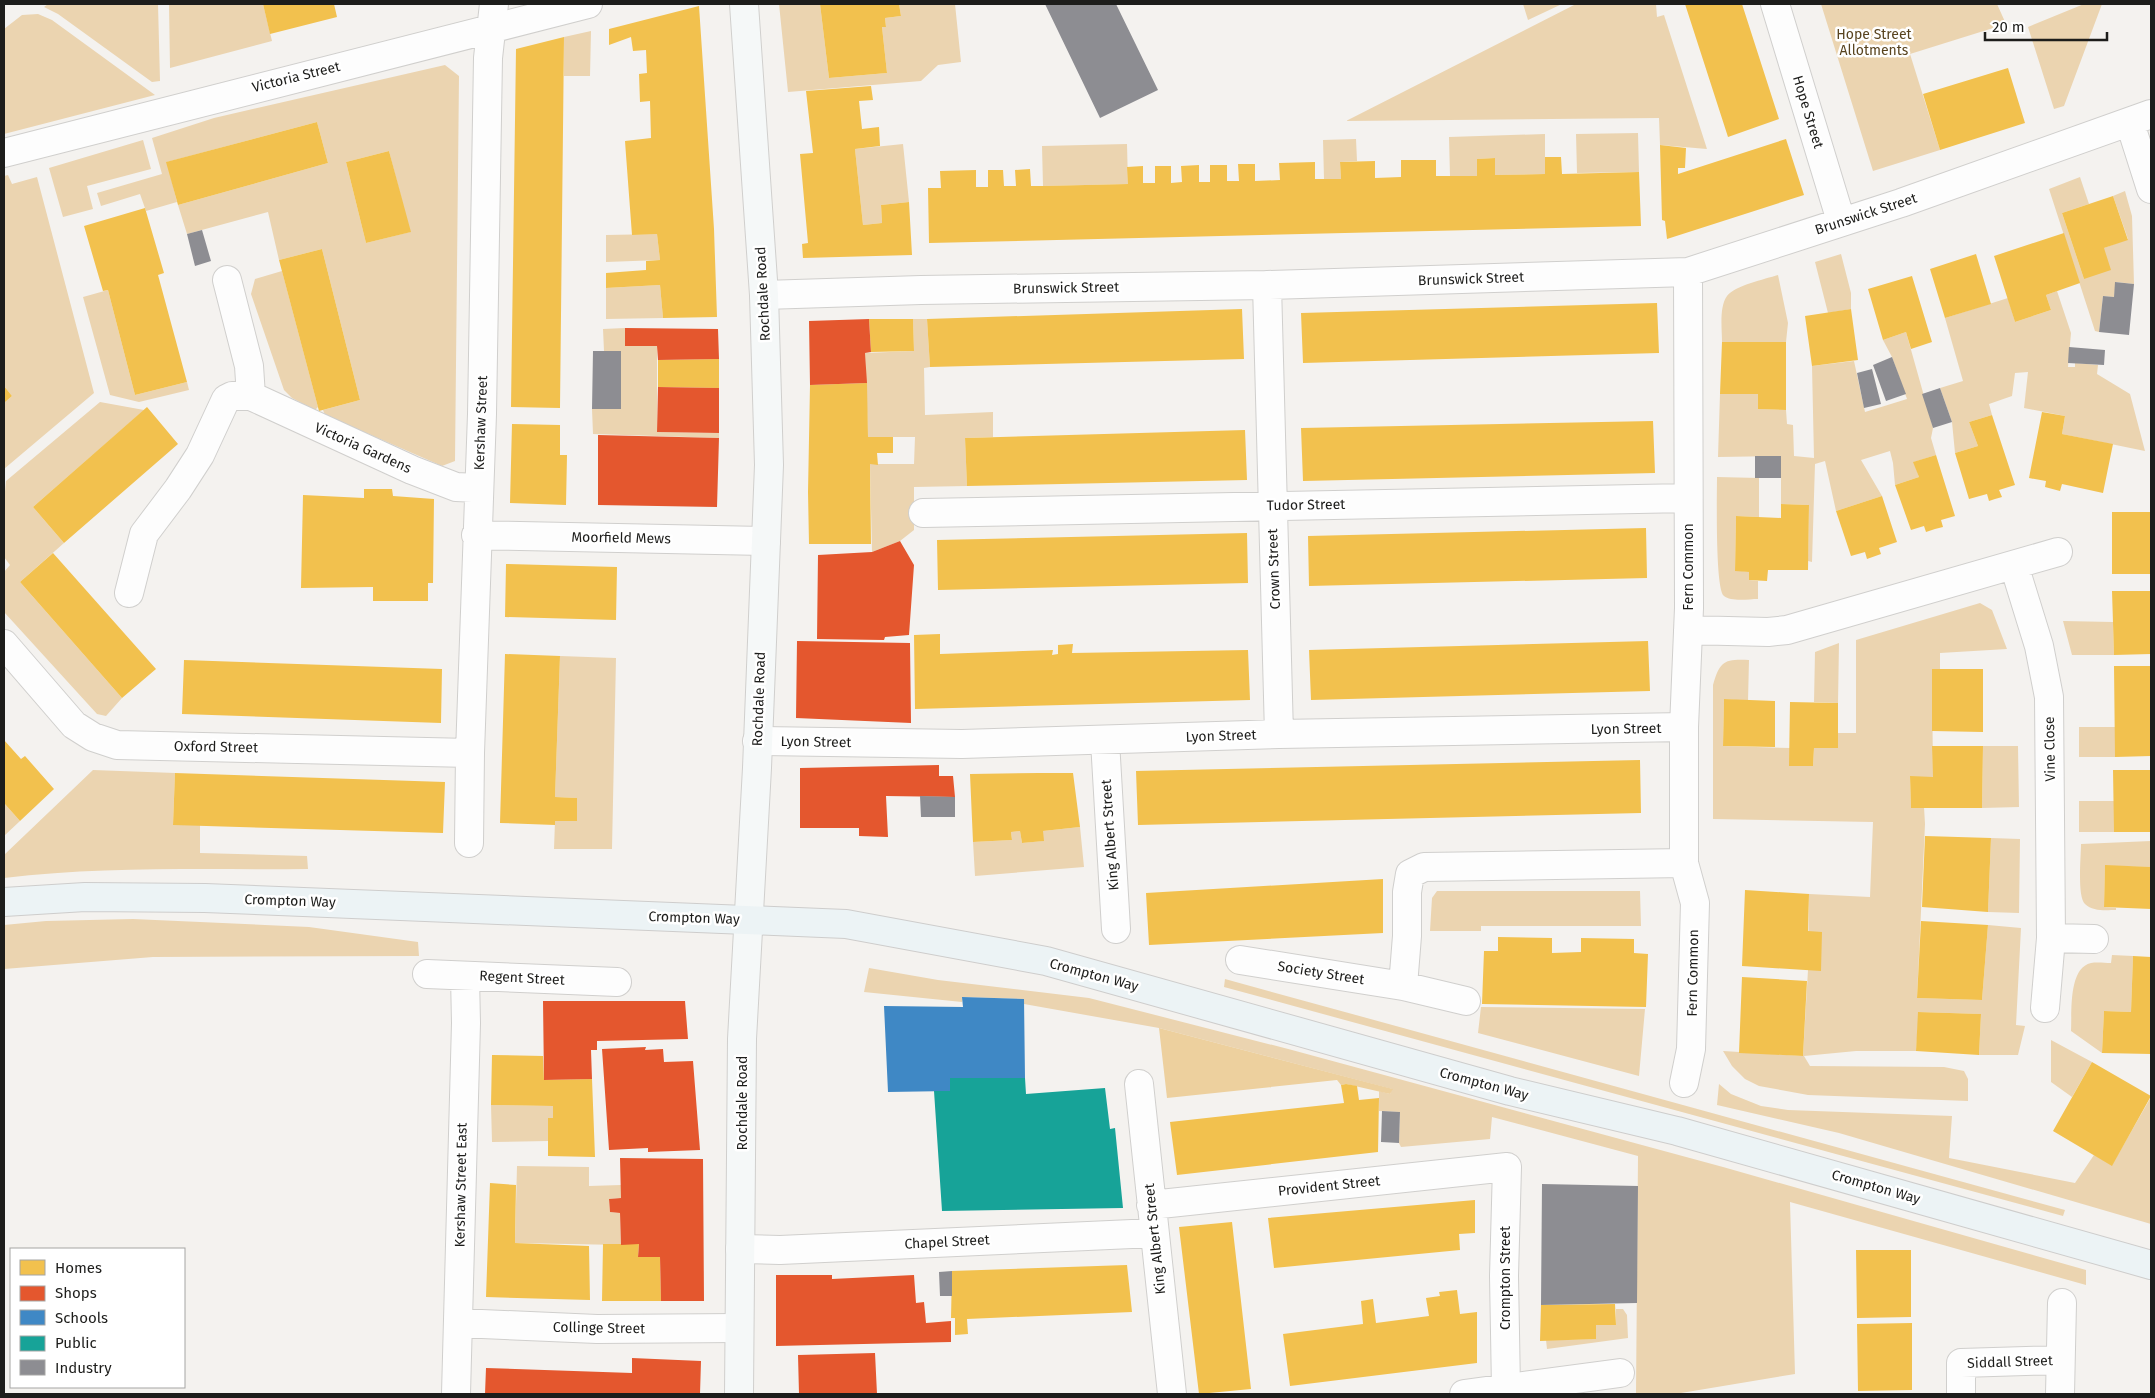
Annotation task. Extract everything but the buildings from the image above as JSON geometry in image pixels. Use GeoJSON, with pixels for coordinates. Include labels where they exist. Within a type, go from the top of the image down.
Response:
{"type":"FeatureCollection","features":[{"type":"Feature","properties":{"kind":"main road","name":"Rochdale Road"},"geometry":{"type":"LineString","coordinates":[[739,1394],[742,1039],[769,465],[764,295],[744,4]]}},
{"type":"Feature","properties":{"kind":"main road","name":"Crompton Way"},"geometry":{"type":"LineString","coordinates":[[4,902],[85,897],[204,898],[846,924],[1046,961],[1510,1091],[1677,1131],[2151,1265]]}},
{"type":"Feature","properties":{"kind":"street","name":"Victoria Street"},"geometry":{"type":"LineString","coordinates":[[4,153],[493,16],[588,4]]}},
{"type":"Feature","properties":{"kind":"street","name":"Hope Street"},"geometry":{"type":"LineString","coordinates":[[1775,4],[1841,221]]}},
{"type":"Feature","properties":{"kind":"street","name":"Kershaw Street"},"geometry":{"type":"LineString","coordinates":[[469,843],[476,535],[482,414],[488,58],[493,16]]}},
{"type":"Feature","properties":{"kind":"street","name":"Brunswick Street"},"geometry":{"type":"LineString","coordinates":[[764,295],[921,290],[1268,285],[1688,272],[1901,203],[2140,118]]}},
{"type":"Feature","properties":{"kind":"street"},"geometry":{"type":"LineString","coordinates":[[2140,118],[2151,189]]}},
{"type":"Feature","properties":{"kind":"street","name":"Fern Common"},"geometry":{"type":"LineString","coordinates":[[1684,1083],[1691,1050],[1695,903],[1684,863],[1684,728],[1688,630],[1688,272]]}},
{"type":"Feature","properties":{"kind":"street"},"geometry":{"type":"LineString","coordinates":[[129,593],[144,534],[178,490],[200,455],[226,399],[232,396],[251,396],[249,366],[227,280]]}},
{"type":"Feature","properties":{"kind":"street","name":"Crown Street"},"geometry":{"type":"LineString","coordinates":[[1268,285],[1279,734]]}},
{"type":"Feature","properties":{"kind":"street","name":"Victoria Gardens"},"geometry":{"type":"LineString","coordinates":[[251,396],[412,470],[456,487],[478,488]]}},
{"type":"Feature","properties":{"kind":"street","name":"Tudor Street"},"geometry":{"type":"LineString","coordinates":[[923,513],[1688,498]]}},
{"type":"Feature","properties":{"kind":"street","name":"Moorfield Mews"},"geometry":{"type":"LineString","coordinates":[[476,535],[766,541]]}},
{"type":"Feature","properties":{"kind":"street"},"geometry":{"type":"LineString","coordinates":[[1688,630],[1768,632],[1787,630],[2058,552]]}},
{"type":"Feature","properties":{"kind":"street","name":"Vine Close"},"geometry":{"type":"LineString","coordinates":[[2014,565],[2039,646],[2049,697],[2051,938],[2045,1008]]}},
{"type":"Feature","properties":{"kind":"street","name":"Oxford Street"},"geometry":{"type":"LineString","coordinates":[[4,644],[74,725],[93,737],[117,745],[470,753]]}},
{"type":"Feature","properties":{"kind":"street","name":"Lyon Street"},"geometry":{"type":"LineString","coordinates":[[757,741],[962,744],[1105,741],[1279,734],[1684,728]]}},
{"type":"Feature","properties":{"kind":"street","name":"King Albert Street"},"geometry":{"type":"LineString","coordinates":[[1105,741],[1116,929]]}},
{"type":"Feature","properties":{"kind":"street"},"geometry":{"type":"LineString","coordinates":[[1403,986],[1407,936],[1407,892],[1410,874],[1424,867],[1684,863]]}},
{"type":"Feature","properties":{"kind":"street"},"geometry":{"type":"LineString","coordinates":[[2051,938],[2094,939]]}},
{"type":"Feature","properties":{"kind":"street","name":"Society Street"},"geometry":{"type":"LineString","coordinates":[[1240,960],[1403,986],[1466,1001]]}},
{"type":"Feature","properties":{"kind":"street","name":"Regent Street"},"geometry":{"type":"LineString","coordinates":[[427,974],[617,982]]}},
{"type":"Feature","properties":{"kind":"street","name":"Kershaw Street East"},"geometry":{"type":"LineString","coordinates":[[456,1394],[466,1023],[465,976]]}},
{"type":"Feature","properties":{"kind":"street","name":"King Albert Street"},"geometry":{"type":"LineString","coordinates":[[1139,1084],[1172,1394]]}},
{"type":"Feature","properties":{"kind":"street","name":"Provident Street"},"geometry":{"type":"LineString","coordinates":[[1151,1205],[1507,1166]]}},
{"type":"Feature","properties":{"kind":"street","name":"Crompton Street"},"geometry":{"type":"LineString","coordinates":[[1506,1389],[1504,1276],[1507,1166]]}},
{"type":"Feature","properties":{"kind":"street","name":"Chapel Street"},"geometry":{"type":"LineString","coordinates":[[740,1249],[780,1250],[1154,1233]]}},
{"type":"Feature","properties":{"kind":"street","name":"Siddall Street"},"geometry":{"type":"LineString","coordinates":[[2060,1394],[2062,1303]]}},
{"type":"Feature","properties":{"kind":"street","name":"Collinge Street"},"geometry":{"type":"LineString","coordinates":[[459,1323],[597,1329],[739,1328]]}},
{"type":"Feature","properties":{"kind":"street","name":"Siddall Street"},"geometry":{"type":"LineString","coordinates":[[1961,1394],[1961,1363],[2060,1360]]}},
{"type":"Feature","properties":{"kind":"street"},"geometry":{"type":"LineString","coordinates":[[1464,1394],[1620,1373]]}},
{"type":"Feature","properties":{"kind":"green space"},"geometry":{"type":"Polygon","coordinates":[[[48,4],[158,4],[160,81],[152,82],[58,14],[44,7],[48,4]]]}},
{"type":"Feature","properties":{"kind":"green space"},"geometry":{"type":"Polygon","coordinates":[[[169,4],[263,4],[272,41],[170,68],[169,4]]]}},
{"type":"Feature","properties":{"kind":"green space"},"geometry":{"type":"Polygon","coordinates":[[[779,4],[820,4],[829,78],[887,73],[882,27],[886,27],[885,18],[901,16],[899,4],[955,4],[961,62],[938,65],[921,81],[788,92],[779,4]]]}},
{"type":"Feature","properties":{"kind":"green space"},"geometry":{"type":"Polygon","coordinates":[[[1523,4],[1562,4],[1528,20],[1523,4]]]}},
{"type":"Feature","properties":{"kind":"green space"},"geometry":{"type":"Polygon","coordinates":[[[1576,4],[1656,4],[1657,17],[1664,15],[1707,149],[1660,145],[1659,118],[1346,121],[1576,4]]]}},
{"type":"Feature","properties":{"kind":"green space","name":"Hope Street Allotments"},"geometry":{"type":"Polygon","coordinates":[[[1821,4],[1997,4],[2006,24],[1910,54],[1940,150],[1873,171],[1821,4]]]}},
{"type":"Feature","properties":{"kind":"green space"},"geometry":{"type":"Polygon","coordinates":[[[2084,4],[2102,4],[2064,106],[2054,109],[2028,27],[2084,4]]]}},
{"type":"Feature","properties":{"kind":"green space"},"geometry":{"type":"Polygon","coordinates":[[[38,14],[52,20],[155,95],[4,134],[4,29],[22,15],[38,14]]]}},
{"type":"Feature","properties":{"kind":"green space"},"geometry":{"type":"Polygon","coordinates":[[[591,31],[590,76],[564,76],[564,37],[591,31]]]}},
{"type":"Feature","properties":{"kind":"green space"},"geometry":{"type":"Polygon","coordinates":[[[445,65],[459,76],[455,461],[442,466],[325,415],[323,410],[360,400],[322,249],[279,260],[268,212],[187,234],[178,205],[328,163],[317,122],[167,162],[177,202],[146,211],[140,194],[101,206],[97,193],[162,174],[152,138],[214,118],[445,65]],[[389,151],[346,162],[366,243],[410,232],[389,151]]]}},
{"type":"Feature","properties":{"kind":"green space"},"geometry":{"type":"Polygon","coordinates":[[[1638,133],[1639,172],[1577,173],[1576,134],[1638,133]]]}},
{"type":"Feature","properties":{"kind":"green space"},"geometry":{"type":"Polygon","coordinates":[[[1545,134],[1545,174],[1495,175],[1495,158],[1477,159],[1477,176],[1450,176],[1449,137],[1545,134]]]}},
{"type":"Feature","properties":{"kind":"green space"},"geometry":{"type":"Polygon","coordinates":[[[1356,139],[1357,161],[1340,162],[1341,179],[1324,179],[1323,140],[1356,139]]]}},
{"type":"Feature","properties":{"kind":"green space"},"geometry":{"type":"Polygon","coordinates":[[[143,140],[151,169],[87,186],[93,209],[63,217],[49,168],[143,140]]]}},
{"type":"Feature","properties":{"kind":"green space"},"geometry":{"type":"Polygon","coordinates":[[[903,144],[909,202],[881,205],[882,223],[863,225],[855,149],[903,144]]]}},
{"type":"Feature","properties":{"kind":"green space"},"geometry":{"type":"Polygon","coordinates":[[[1127,144],[1128,184],[1043,186],[1042,146],[1127,144]]]}},
{"type":"Feature","properties":{"kind":"green space"},"geometry":{"type":"Polygon","coordinates":[[[8,175],[12,184],[37,177],[94,393],[4,469],[4,403],[12,396],[4,386],[4,176],[8,175]]]}},
{"type":"Feature","properties":{"kind":"green space"},"geometry":{"type":"Polygon","coordinates":[[[2080,177],[2089,204],[2062,213],[2084,279],[2104,248],[2128,239],[2113,196],[2125,191],[2132,216],[2134,284],[2116,282],[2114,297],[2103,296],[2099,332],[2095,331],[2049,189],[2080,177]]]}},
{"type":"Feature","properties":{"kind":"green space"},"geometry":{"type":"Polygon","coordinates":[[[657,234],[660,260],[606,262],[606,235],[657,234]]]}},
{"type":"Feature","properties":{"kind":"green space"},"geometry":{"type":"Polygon","coordinates":[[[1841,254],[1851,293],[1851,309],[1828,313],[1815,262],[1841,254]]]}},
{"type":"Feature","properties":{"kind":"green space"},"geometry":{"type":"Polygon","coordinates":[[[282,271],[318,407],[315,410],[292,398],[284,390],[251,294],[255,279],[282,271]]]}},
{"type":"Feature","properties":{"kind":"green space"},"geometry":{"type":"Polygon","coordinates":[[[1778,275],[1788,323],[1786,342],[1722,342],[1722,312],[1727,296],[1743,286],[1778,275]]]}},
{"type":"Feature","properties":{"kind":"green space"},"geometry":{"type":"Polygon","coordinates":[[[660,285],[663,318],[606,319],[606,288],[660,285]]]}},
{"type":"Feature","properties":{"kind":"green space"},"geometry":{"type":"Polygon","coordinates":[[[108,290],[135,395],[187,382],[189,390],[139,402],[110,395],[83,297],[108,290]]]}},
{"type":"Feature","properties":{"kind":"green space"},"geometry":{"type":"Polygon","coordinates":[[[2057,291],[2071,333],[2068,367],[2075,367],[2075,363],[2098,365],[2097,374],[2130,394],[2145,451],[2062,434],[2065,416],[2024,408],[2028,372],[2015,373],[2012,396],[1989,404],[1992,415],[1969,422],[1978,446],[1955,453],[1952,422],[1940,388],[1963,381],[1945,318],[2008,298],[2015,322],[2051,310],[2046,295],[2057,291]]]}},
{"type":"Feature","properties":{"kind":"green space"},"geometry":{"type":"Polygon","coordinates":[[[913,319],[927,319],[930,367],[924,368],[925,415],[993,412],[993,437],[965,438],[967,486],[914,487],[914,530],[900,541],[872,552],[870,464],[914,464],[915,437],[868,437],[865,353],[914,351],[913,319]]]}},
{"type":"Feature","properties":{"kind":"green space"},"geometry":{"type":"Polygon","coordinates":[[[625,328],[625,346],[657,346],[657,432],[719,433],[719,438],[593,434],[592,409],[621,409],[621,351],[604,351],[603,329],[625,328]]]}},
{"type":"Feature","properties":{"kind":"green space"},"geometry":{"type":"Polygon","coordinates":[[[1906,332],[1933,428],[1931,438],[1936,455],[1914,462],[1919,477],[1895,485],[1890,451],[1861,460],[1882,496],[1836,511],[1825,461],[1815,464],[1812,562],[1808,561],[1809,505],[1781,504],[1781,456],[1718,457],[1720,394],[1758,394],[1759,409],[1786,410],[1787,424],[1793,425],[1794,456],[1814,458],[1812,366],[1854,361],[1865,412],[1907,399],[1892,357],[1883,340],[1906,332]]]}},
{"type":"Feature","properties":{"kind":"green space"},"geometry":{"type":"Polygon","coordinates":[[[100,402],[144,410],[33,507],[64,543],[20,582],[122,698],[106,716],[97,714],[4,612],[4,572],[10,565],[4,557],[6,481],[100,402]]]}},
{"type":"Feature","properties":{"kind":"green space"},"geometry":{"type":"Polygon","coordinates":[[[1717,477],[1759,478],[1759,517],[1736,516],[1735,570],[1749,572],[1749,580],[1758,581],[1758,599],[1731,599],[1724,596],[1721,590],[1718,560],[1717,477]]]}},
{"type":"Feature","properties":{"kind":"green space"},"geometry":{"type":"Polygon","coordinates":[[[1980,603],[1992,610],[2007,649],[1940,653],[1940,669],[1932,670],[1933,777],[1910,777],[1911,807],[1924,807],[1925,824],[1917,998],[1982,1000],[1988,925],[2021,928],[2016,1025],[2025,1026],[2018,1055],[1979,1055],[1981,1014],[1919,1012],[1916,1051],[1856,1051],[1804,1056],[1810,1066],[1944,1067],[1964,1071],[1968,1079],[1968,1101],[1808,1095],[1759,1086],[1745,1079],[1732,1066],[1723,1051],[1803,1056],[1808,970],[1809,894],[1870,897],[1873,822],[1713,819],[1713,685],[1718,671],[1728,661],[1749,660],[1748,701],[1724,699],[1723,746],[1790,748],[1813,766],[1814,748],[1838,733],[1856,733],[1856,640],[1980,603]]]}},
{"type":"Feature","properties":{"kind":"green space"},"geometry":{"type":"Polygon","coordinates":[[[2063,621],[2113,622],[2114,655],[2072,655],[2063,621]]]}},
{"type":"Feature","properties":{"kind":"green space"},"geometry":{"type":"Polygon","coordinates":[[[1839,643],[1838,703],[1814,702],[1815,652],[1839,643]]]}},
{"type":"Feature","properties":{"kind":"green space"},"geometry":{"type":"Polygon","coordinates":[[[560,656],[616,658],[612,849],[554,849],[555,821],[577,820],[577,798],[555,797],[560,656]]]}},
{"type":"Feature","properties":{"kind":"green space"},"geometry":{"type":"Polygon","coordinates":[[[2079,727],[2115,727],[2115,757],[2079,757],[2079,727]]]}},
{"type":"Feature","properties":{"kind":"green space"},"geometry":{"type":"Polygon","coordinates":[[[1983,746],[2018,746],[2019,807],[1982,808],[1983,746]]]}},
{"type":"Feature","properties":{"kind":"green space"},"geometry":{"type":"Polygon","coordinates":[[[93,770],[175,773],[173,824],[200,825],[200,853],[307,856],[308,869],[118,870],[4,878],[4,855],[93,770]]]}},
{"type":"Feature","properties":{"kind":"green space"},"geometry":{"type":"Polygon","coordinates":[[[2079,801],[2114,801],[2114,832],[2079,832],[2079,801]]]}},
{"type":"Feature","properties":{"kind":"green space"},"geometry":{"type":"Polygon","coordinates":[[[4,803],[20,821],[4,836],[4,803]]]}},
{"type":"Feature","properties":{"kind":"green space"},"geometry":{"type":"Polygon","coordinates":[[[1080,827],[1084,867],[975,876],[973,842],[1012,840],[1011,832],[1020,831],[1022,843],[1043,841],[1043,831],[1080,827]]]}},
{"type":"Feature","properties":{"kind":"green space"},"geometry":{"type":"Polygon","coordinates":[[[1991,838],[2020,839],[2019,913],[1988,912],[1991,838]]]}},
{"type":"Feature","properties":{"kind":"green space"},"geometry":{"type":"Polygon","coordinates":[[[2151,841],[2151,867],[2105,866],[2104,907],[2116,908],[2116,910],[2096,909],[2085,904],[2080,885],[2081,844],[2151,841]]]}},
{"type":"Feature","properties":{"kind":"green space"},"geometry":{"type":"Polygon","coordinates":[[[1437,891],[1640,891],[1641,926],[1481,926],[1481,931],[1430,931],[1432,898],[1437,891]]]}},
{"type":"Feature","properties":{"kind":"green space"},"geometry":{"type":"Polygon","coordinates":[[[133,919],[309,927],[418,942],[419,956],[153,957],[4,969],[4,925],[46,921],[133,919]]]}},
{"type":"Feature","properties":{"kind":"green space"},"geometry":{"type":"Polygon","coordinates":[[[2112,955],[2133,956],[2131,1012],[2104,1011],[2102,1053],[2071,1031],[2073,992],[2078,973],[2084,967],[2091,963],[2111,963],[2112,955]]]}},
{"type":"Feature","properties":{"kind":"green space"},"geometry":{"type":"Polygon","coordinates":[[[869,968],[938,980],[1089,998],[1292,1050],[1723,1167],[2086,1270],[2086,1285],[1790,1202],[1795,1374],[1675,1394],[1636,1394],[1638,1156],[1492,1117],[1490,1139],[1401,1147],[1399,1143],[1400,1112],[1379,1111],[1379,1091],[1390,1094],[1392,1089],[1159,1028],[1024,1004],[1024,999],[963,997],[962,1002],[864,992],[869,968]]]}},
{"type":"Feature","properties":{"kind":"green space"},"geometry":{"type":"Polygon","coordinates":[[[1225,979],[2065,1210],[2063,1216],[1224,987],[1225,979]]]}},
{"type":"Feature","properties":{"kind":"green space"},"geometry":{"type":"Polygon","coordinates":[[[1481,1007],[1645,1009],[1639,1076],[1478,1033],[1481,1007]]]}},
{"type":"Feature","properties":{"kind":"green space"},"geometry":{"type":"Polygon","coordinates":[[[2051,1040],[2092,1062],[2072,1097],[2051,1082],[2051,1040]]]}},
{"type":"Feature","properties":{"kind":"green space"},"geometry":{"type":"Polygon","coordinates":[[[1719,1084],[1731,1094],[1761,1106],[1788,1110],[1952,1116],[1949,1158],[2075,1183],[2094,1155],[2112,1165],[2151,1097],[2151,1224],[1839,1133],[1717,1105],[1719,1084]]]}},
{"type":"Feature","properties":{"kind":"green space"},"geometry":{"type":"Polygon","coordinates":[[[491,1105],[553,1106],[553,1118],[548,1118],[548,1141],[492,1142],[491,1105]]]}},
{"type":"Feature","properties":{"kind":"green space"},"geometry":{"type":"Polygon","coordinates":[[[517,1166],[589,1167],[589,1186],[621,1185],[621,1198],[609,1199],[610,1212],[620,1213],[621,1245],[515,1243],[517,1166]]]}},
{"type":"Feature","properties":{"kind":"green space"},"geometry":{"type":"Polygon","coordinates":[[[1616,1309],[1623,1309],[1627,1315],[1628,1338],[1547,1349],[1546,1340],[1596,1339],[1596,1325],[1616,1325],[1616,1309]]]}},
{"type":"Feature","properties":{"kind":"shaded area"},"geometry":{"type":"Polygon","coordinates":[[[1159,1028],[1393,1089],[1390,1094],[1346,1084],[1341,1085],[1337,1080],[1167,1098],[1159,1028]]]}}]}
